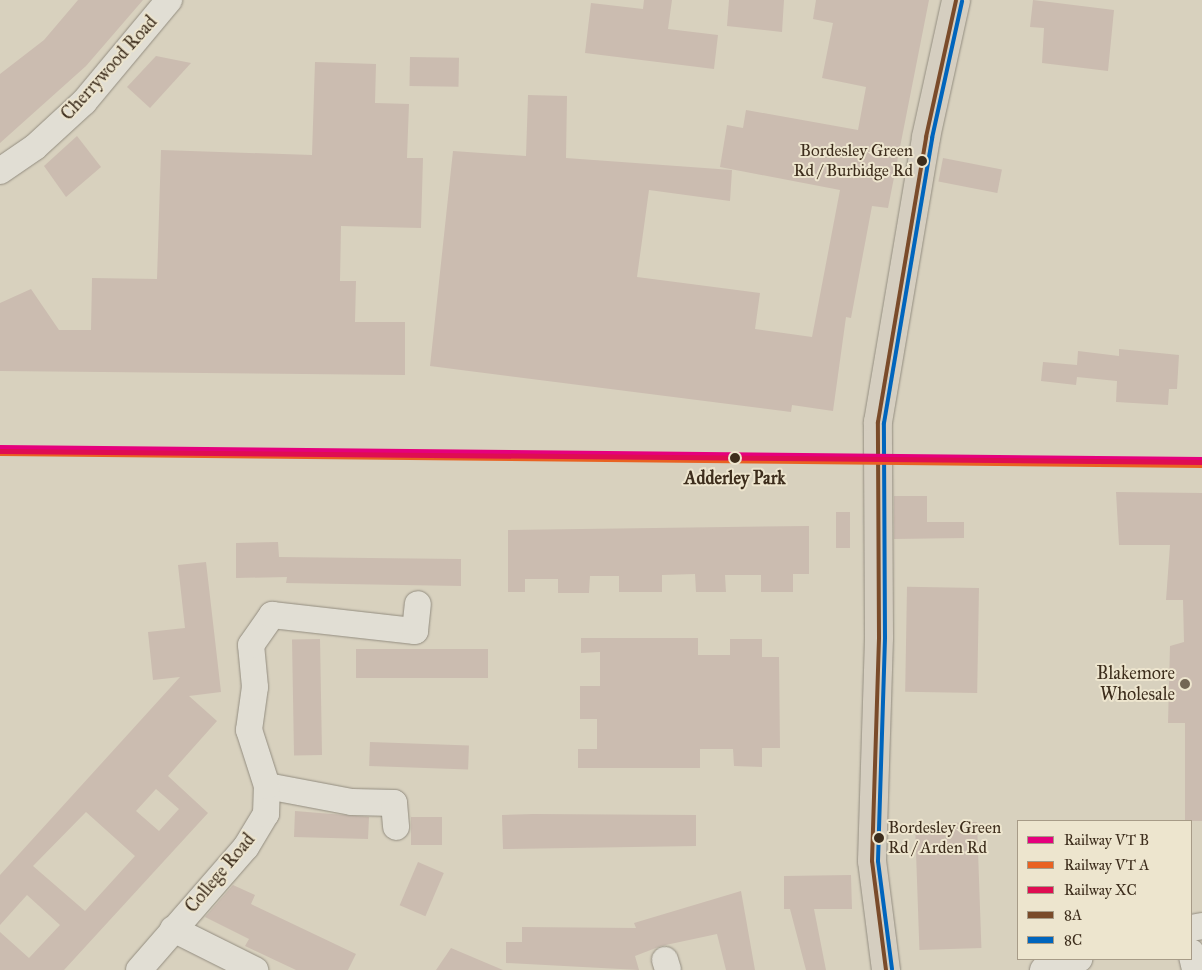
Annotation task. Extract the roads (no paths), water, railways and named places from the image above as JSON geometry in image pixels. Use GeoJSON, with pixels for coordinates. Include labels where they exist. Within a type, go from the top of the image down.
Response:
{"type":"FeatureCollection","features":[{"type":"Feature","properties":{"kind":"main road"},"geometry":{"type":"LineString","coordinates":[[886,970],[872,861],[878,422],[924,147],[956,0]]}},
{"type":"Feature","properties":{"kind":"street","name":"Cherrywood Road"},"geometry":{"type":"LineString","coordinates":[[0,171],[35,147],[84,102],[168,0]]}},
{"type":"Feature","properties":{"kind":"street","name":"College Road"},"geometry":{"type":"LineString","coordinates":[[139,970],[246,847],[266,814],[267,786],[249,730],[255,687],[251,645],[272,615],[415,631],[418,604]]}},
{"type":"Feature","properties":{"kind":"street"},"geometry":{"type":"LineString","coordinates":[[267,786],[352,802],[394,803],[396,827]]}},
{"type":"Feature","properties":{"kind":"street"},"geometry":{"type":"LineString","coordinates":[[173,929],[255,970]]}},
{"type":"Feature","properties":{"kind":"street"},"geometry":{"type":"LineString","coordinates":[[1192,956],[1195,970]]}},
{"type":"Feature","properties":{"kind":"street"},"geometry":{"type":"LineString","coordinates":[[1043,970],[1076,960]]}},
{"type":"Feature","properties":{"kind":"rail line","name":"XC"},"geometry":{"type":"LineString","coordinates":[[0,451],[1202,462]]}},
{"type":"Feature","properties":{"kind":"place","name":"Bordesley Green Rd / Burbidge Rd"},"geometry":{"type":"Point","coordinates":[922,161]}},
{"type":"Feature","properties":{"kind":"place","name":"Adderley Park"},"geometry":{"type":"Point","coordinates":[735,458]}},
{"type":"Feature","properties":{"kind":"place","name":"Blakemore Wholesale"},"geometry":{"type":"Point","coordinates":[1185,684]}},
{"type":"Feature","properties":{"kind":"place","name":"Bordesley Green Rd / Arden Rd"},"geometry":{"type":"Point","coordinates":[879,838]}}]}
